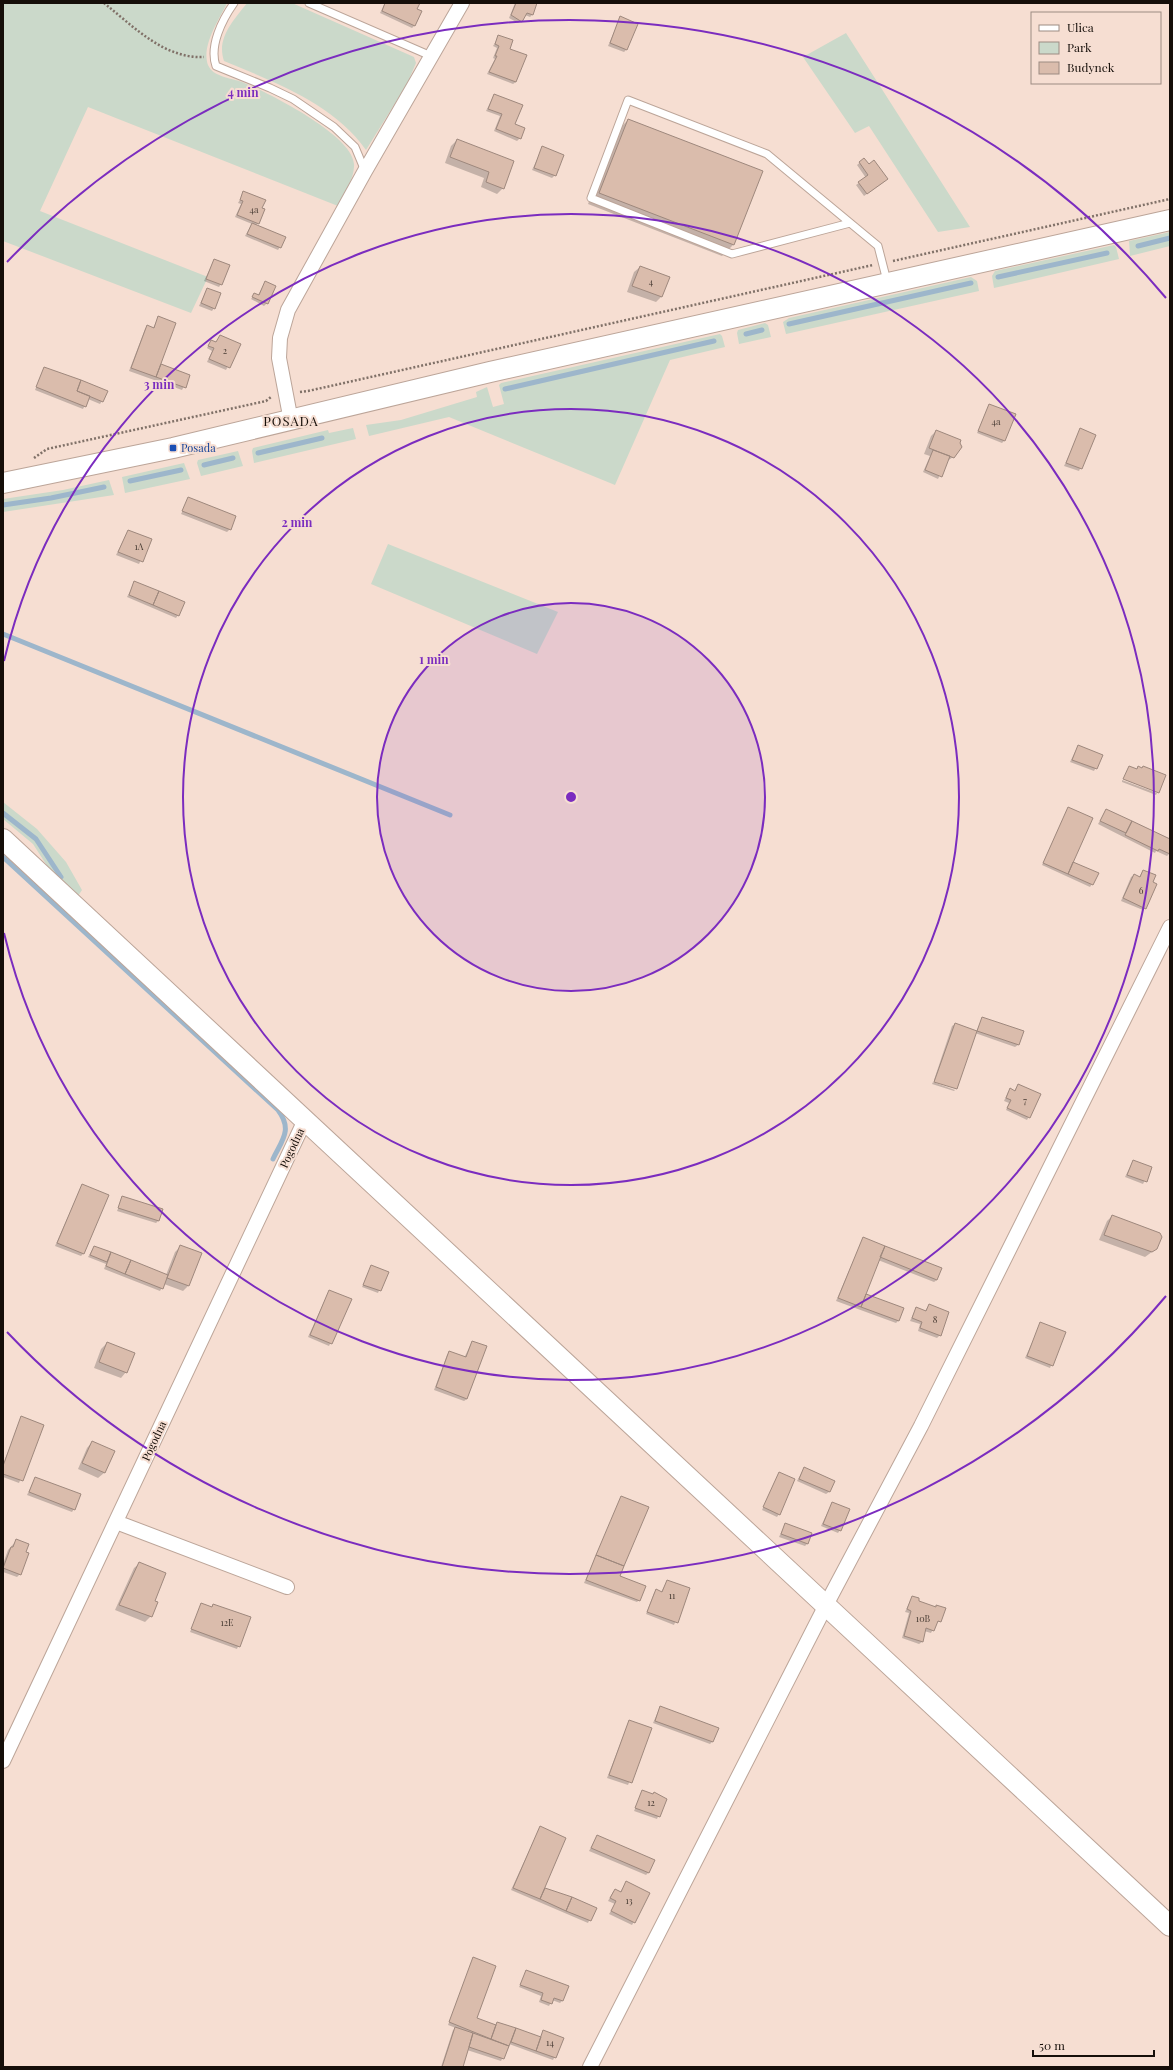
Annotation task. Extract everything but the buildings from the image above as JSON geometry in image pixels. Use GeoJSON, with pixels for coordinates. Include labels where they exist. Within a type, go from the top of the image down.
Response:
{"type":"FeatureCollection","features":[{"type":"Feature","properties":{"kind":"street"},"geometry":{"type":"LineString","coordinates":[[291,421],[279,358],[283,324],[288,310],[365,171],[462,3]]}},
{"type":"Feature","properties":{"kind":"street"},"geometry":{"type":"LineString","coordinates":[[3,483],[47,476],[291,421],[490,372],[1170,220]]}},
{"type":"Feature","properties":{"kind":"street"},"geometry":{"type":"LineString","coordinates":[[3,839],[1170,1926]]}},
{"type":"Feature","properties":{"kind":"street"},"geometry":{"type":"LineString","coordinates":[[590,2067],[826,1605],[921,1426],[1170,927]]}},
{"type":"Feature","properties":{"kind":"street","name":"Pogodna"},"geometry":{"type":"LineString","coordinates":[[3,1761],[305,1120]]}},
{"type":"Feature","properties":{"kind":"street"},"geometry":{"type":"LineString","coordinates":[[116,1522],[287,1587]]}},
{"type":"Feature","properties":{"kind":"lane"},"geometry":{"type":"LineString","coordinates":[[234,3],[222,26],[212,56],[216,66],[293,99],[334,127],[355,147],[365,171]]}},
{"type":"Feature","properties":{"kind":"lane"},"geometry":{"type":"LineString","coordinates":[[309,3],[431,56]]}},
{"type":"Feature","properties":{"kind":"lane"},"geometry":{"type":"LineString","coordinates":[[850,223],[732,254],[591,198],[628,100],[767,154],[878,246],[887,284]]}},
{"type":"Feature","properties":{"kind":"path"},"geometry":{"type":"LineString","coordinates":[[104,3],[140,33],[169,50],[183,56],[212,56]]}},
{"type":"Feature","properties":{"kind":"path"},"geometry":{"type":"LineString","coordinates":[[301,391],[314,390],[1170,199]]}},
{"type":"Feature","properties":{"kind":"path"},"geometry":{"type":"LineString","coordinates":[[32,460],[47,449],[266,401],[272,396]]}},
{"type":"Feature","properties":{"kind":"green space"},"geometry":{"type":"Polygon","coordinates":[[[3,3],[227,3],[209,42],[206,58],[210,69],[218,75],[242,82],[270,95],[307,116],[340,140],[350,153],[354,164],[354,169],[349,185],[338,206],[88,107],[40,211],[208,277],[191,313],[3,241],[3,3]]]}},
{"type":"Feature","properties":{"kind":"green space"},"geometry":{"type":"Polygon","coordinates":[[[247,3],[292,3],[414,57],[416,63],[407,84],[366,150],[353,134],[320,107],[282,86],[224,61],[222,45],[224,37],[232,23],[247,3]]]}},
{"type":"Feature","properties":{"kind":"green space"},"geometry":{"type":"Polygon","coordinates":[[[846,33],[970,227],[938,232],[869,126],[855,133],[803,57],[846,33]]]}},
{"type":"Feature","properties":{"kind":"green space"},"geometry":{"type":"Polygon","coordinates":[[[1170,232],[1170,246],[1130,256],[1129,241],[1170,232]]]}},
{"type":"Feature","properties":{"kind":"green space"},"geometry":{"type":"Polygon","coordinates":[[[1114,245],[1116,247],[1119,259],[994,288],[992,276],[995,271],[1114,245]]]}},
{"type":"Feature","properties":{"kind":"green space"},"geometry":{"type":"Polygon","coordinates":[[[971,277],[977,281],[979,291],[786,334],[783,322],[789,318],[971,277]]]}},
{"type":"Feature","properties":{"kind":"green space"},"geometry":{"type":"Polygon","coordinates":[[[765,323],[768,325],[771,337],[739,344],[737,333],[738,330],[765,323]]]}},
{"type":"Feature","properties":{"kind":"green space"},"geometry":{"type":"Polygon","coordinates":[[[720,334],[725,347],[670,360],[615,485],[449,417],[369,436],[366,425],[401,420],[477,397],[476,392],[487,387],[493,407],[504,404],[499,385],[501,383],[720,334]]]}},
{"type":"Feature","properties":{"kind":"green space"},"geometry":{"type":"Polygon","coordinates":[[[353,428],[356,439],[254,463],[253,448],[328,430],[329,433],[353,428]]]}},
{"type":"Feature","properties":{"kind":"green space"},"geometry":{"type":"Polygon","coordinates":[[[238,451],[243,466],[201,476],[197,463],[198,460],[238,451]]]}},
{"type":"Feature","properties":{"kind":"green space"},"geometry":{"type":"Polygon","coordinates":[[[184,463],[190,479],[125,493],[122,477],[184,463]]]}},
{"type":"Feature","properties":{"kind":"green space"},"geometry":{"type":"Polygon","coordinates":[[[109,480],[114,495],[3,512],[3,499],[63,490],[109,480]]]}},
{"type":"Feature","properties":{"kind":"green space"},"geometry":{"type":"Polygon","coordinates":[[[388,544],[558,612],[537,654],[371,584],[388,544]]]}},
{"type":"Feature","properties":{"kind":"green space"},"geometry":{"type":"Polygon","coordinates":[[[3,802],[37,829],[66,862],[82,890],[76,899],[53,875],[33,844],[3,819],[3,802]]]}},
{"type":"Feature","properties":{"kind":"waterway"},"geometry":{"type":"LineString","coordinates":[[1138,246],[1170,238]]}},
{"type":"Feature","properties":{"kind":"waterway"},"geometry":{"type":"LineString","coordinates":[[998,277],[1107,253]]}},
{"type":"Feature","properties":{"kind":"waterway"},"geometry":{"type":"LineString","coordinates":[[789,324],[971,283]]}},
{"type":"Feature","properties":{"kind":"waterway"},"geometry":{"type":"LineString","coordinates":[[746,334],[762,330]]}},
{"type":"Feature","properties":{"kind":"waterway"},"geometry":{"type":"LineString","coordinates":[[505,389],[714,341]]}},
{"type":"Feature","properties":{"kind":"waterway"},"geometry":{"type":"LineString","coordinates":[[258,453],[322,438]]}},
{"type":"Feature","properties":{"kind":"waterway"},"geometry":{"type":"LineString","coordinates":[[204,465],[233,458]]}},
{"type":"Feature","properties":{"kind":"waterway"},"geometry":{"type":"LineString","coordinates":[[130,481],[181,470]]}},
{"type":"Feature","properties":{"kind":"waterway"},"geometry":{"type":"LineString","coordinates":[[3,505],[51,498],[104,487]]}},
{"type":"Feature","properties":{"kind":"waterway"},"geometry":{"type":"LineString","coordinates":[[3,634],[450,815]]}},
{"type":"Feature","properties":{"kind":"waterway"},"geometry":{"type":"LineString","coordinates":[[3,813],[36,839],[61,877]]}},
{"type":"Feature","properties":{"kind":"waterway"},"geometry":{"type":"LineString","coordinates":[[3,857],[278,1110],[285,1123],[285,1129],[284,1135],[273,1159]]}},
{"type":"Feature","properties":{"kind":"place","name":"Posada"},"geometry":{"type":"Point","coordinates":[173,448]}},
{"type":"Feature","properties":{"kind":"district","name":"POSADA"},"geometry":{"type":"Point","coordinates":[291,421]}}]}
